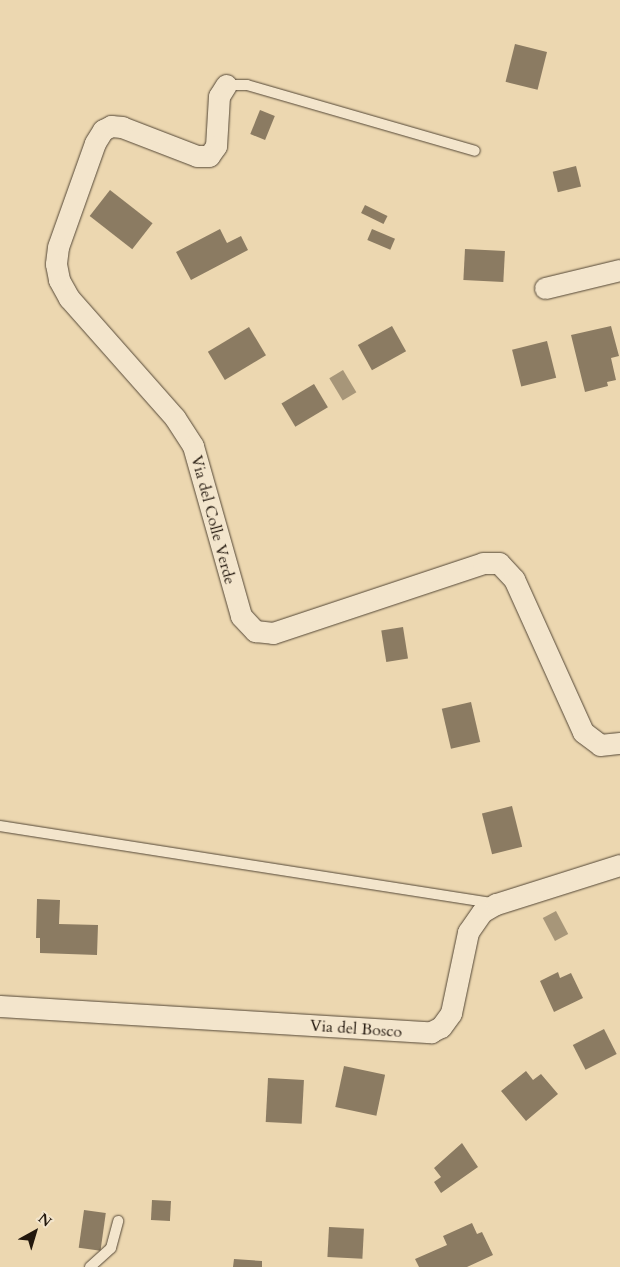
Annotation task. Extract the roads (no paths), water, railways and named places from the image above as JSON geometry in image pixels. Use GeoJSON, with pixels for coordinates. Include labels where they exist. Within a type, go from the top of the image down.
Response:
{"type":"FeatureCollection","features":[{"type":"Feature","properties":{"kind":"street","name":"Via del Colle Verde"},"geometry":{"type":"LineString","coordinates":[[226,85],[219,96],[216,146],[210,156],[197,156],[122,127],[111,126],[103,130],[95,143],[62,237],[56,264],[59,280],[69,298],[175,418],[193,446],[240,616],[255,631],[273,633],[483,563],[499,563],[514,579],[577,721],[590,740],[604,746],[620,743]]}},
{"type":"Feature","properties":{"kind":"street"},"geometry":{"type":"LineString","coordinates":[[545,288],[620,270]]}},
{"type":"Feature","properties":{"kind":"street","name":"Via del Bosco"},"geometry":{"type":"LineString","coordinates":[[0,1006],[432,1032],[441,1027],[451,1013],[470,927],[482,912],[496,904],[620,865]]}},
{"type":"Feature","properties":{"kind":"lane"},"geometry":{"type":"LineString","coordinates":[[226,85],[247,85],[475,151]]}},
{"type":"Feature","properties":{"kind":"lane"},"geometry":{"type":"LineString","coordinates":[[0,826],[496,904]]}},
{"type":"Feature","properties":{"kind":"lane"},"geometry":{"type":"LineString","coordinates":[[90,1267],[111,1248],[118,1221]]}}]}
